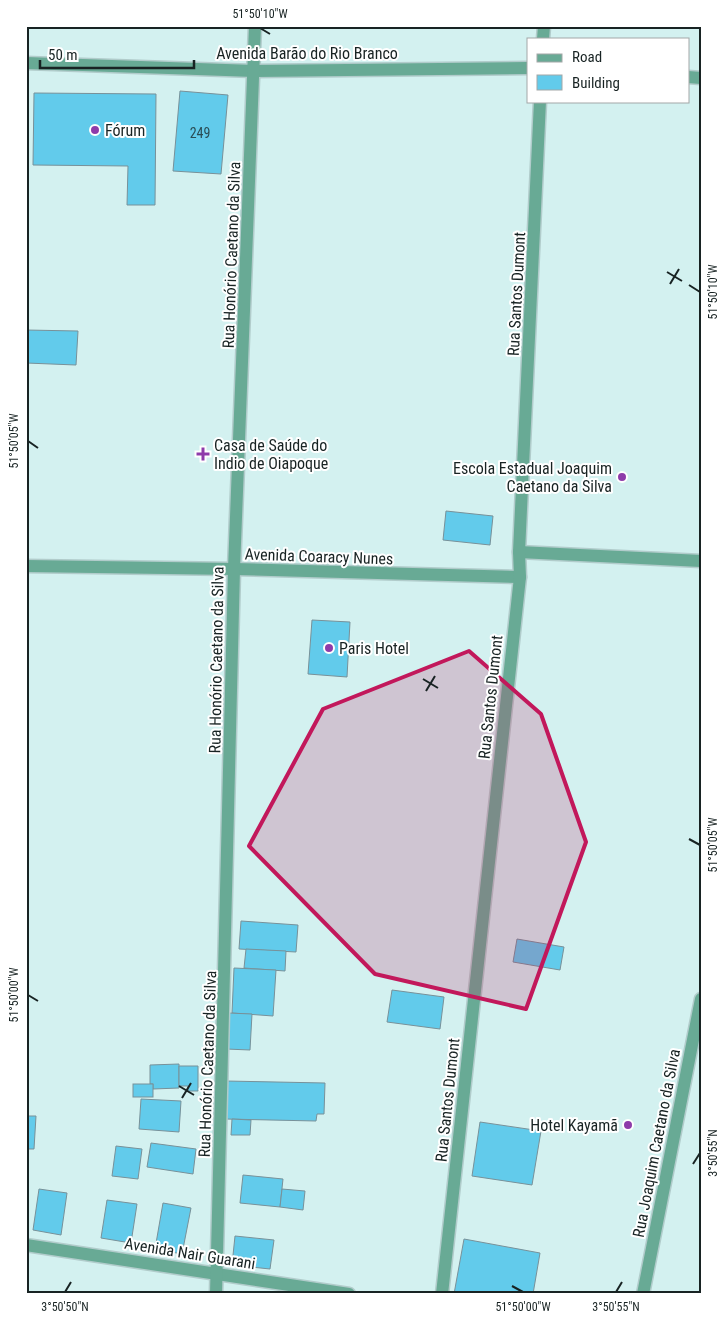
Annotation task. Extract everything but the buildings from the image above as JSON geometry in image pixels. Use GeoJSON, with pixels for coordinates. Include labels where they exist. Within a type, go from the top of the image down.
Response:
{"type":"FeatureCollection","features":[{"type":"Feature","properties":{"kind":"street","name":"Rua Honório Caetano da Silva"},"geometry":{"type":"LineString","coordinates":[[216,1294],[234,569],[255,26]]}},
{"type":"Feature","properties":{"kind":"street","name":"Avenida Barão do Rio Branco"},"geometry":{"type":"LineString","coordinates":[[26,63],[254,71],[527,68]]}},
{"type":"Feature","properties":{"kind":"street","name":"Rua Santos Dumont"},"geometry":{"type":"LineString","coordinates":[[442,1294],[520,577],[540,102]]}},
{"type":"Feature","properties":{"kind":"street"},"geometry":{"type":"LineString","coordinates":[[520,552],[701,561]]}},
{"type":"Feature","properties":{"kind":"street","name":"Avenida Coaracy Nunes"},"geometry":{"type":"LineString","coordinates":[[26,566],[234,569],[520,577]]}},
{"type":"Feature","properties":{"kind":"street","name":"Rua Joaquim Caetano da Silva"},"geometry":{"type":"LineString","coordinates":[[643,1294],[701,999]]}},
{"type":"Feature","properties":{"kind":"street","name":"Avenida Nair Guarani"},"geometry":{"type":"LineString","coordinates":[[26,1245],[349,1294]]}},
{"type":"Feature","properties":{"kind":"highlighted area"},"geometry":{"type":"Polygon","coordinates":[[[469,651],[541,714],[586,842],[526,1009],[375,974],[249,846],[323,709],[469,651]]]}},
{"type":"Feature","properties":{"kind":"place","name":"Fórum"},"geometry":{"type":"Point","coordinates":[95,130]}},
{"type":"Feature","properties":{"kind":"place","name":"Casa de Saúde do Indio de Oiapoque"},"geometry":{"type":"Point","coordinates":[203,454]}},
{"type":"Feature","properties":{"kind":"place","name":"Escola Estadual Joaquim Caetano da Silva"},"geometry":{"type":"Point","coordinates":[622,477]}},
{"type":"Feature","properties":{"kind":"place","name":"Paris Hotel"},"geometry":{"type":"Point","coordinates":[329,648]}},
{"type":"Feature","properties":{"kind":"place","name":"Hotel Kayamã"},"geometry":{"type":"Point","coordinates":[628,1125]}}]}
